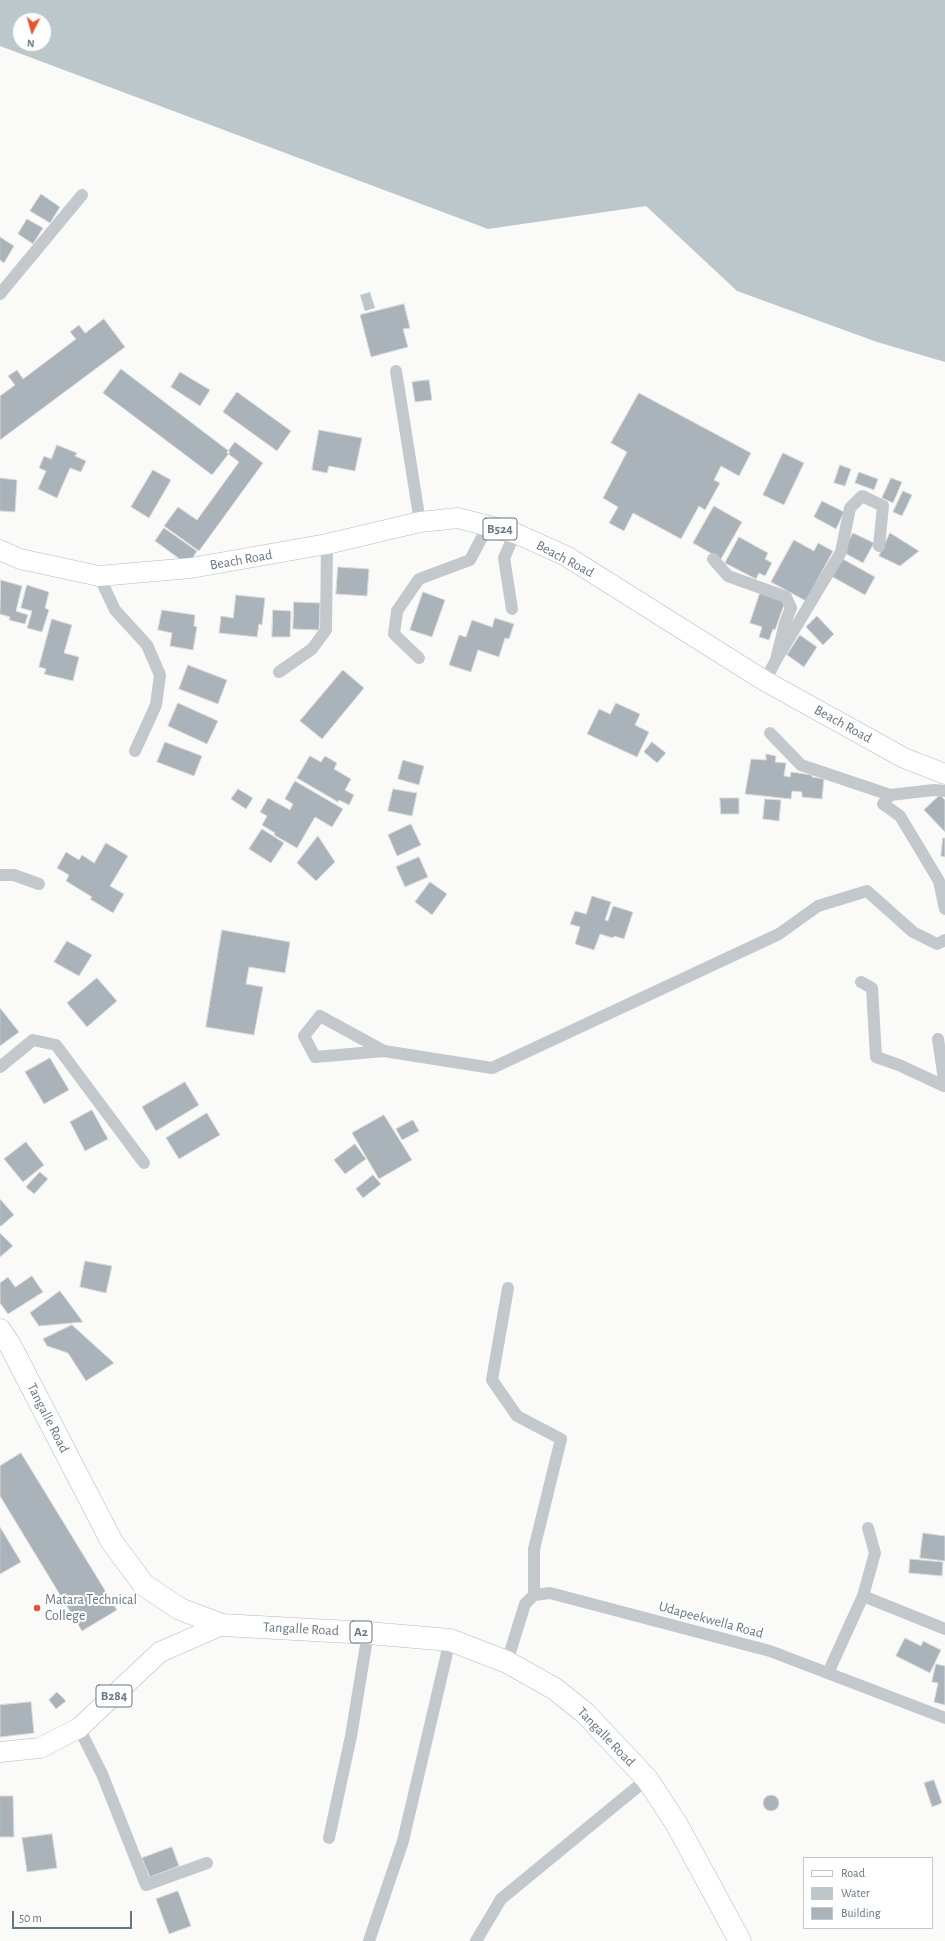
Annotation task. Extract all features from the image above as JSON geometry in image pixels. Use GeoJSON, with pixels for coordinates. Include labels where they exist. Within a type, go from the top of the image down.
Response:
{"type":"FeatureCollection","features":[{"type":"Feature","properties":{"kind":"highway","name":"Tangalle Road"},"geometry":{"type":"LineString","coordinates":[[0,1330],[10,1345],[116,1548],[144,1585],[180,1609],[222,1625],[368,1633],[450,1640],[507,1662],[555,1689],[585,1713],[647,1779],[676,1822],[740,1941]]}},
{"type":"Feature","properties":{"kind":"main road","name":"Beach Road"},"geometry":{"type":"LineString","coordinates":[[0,550],[20,559],[99,576],[190,568],[327,544],[420,522],[458,518],[514,533],[566,556],[765,681],[904,758],[945,774]]}},
{"type":"Feature","properties":{"kind":"main road","name":"B284"},"geometry":{"type":"LineString","coordinates":[[0,1752],[40,1748],[78,1728],[160,1652],[222,1625]]}},
{"type":"Feature","properties":{"kind":"street"},"geometry":{"type":"LineString","coordinates":[[0,294],[82,195]]}},
{"type":"Feature","properties":{"kind":"street"},"geometry":{"type":"LineString","coordinates":[[396,370],[420,522]]}},
{"type":"Feature","properties":{"kind":"street"},"geometry":{"type":"LineString","coordinates":[[765,681],[841,552],[850,508],[862,496],[882,506],[879,546]]}},
{"type":"Feature","properties":{"kind":"street"},"geometry":{"type":"LineString","coordinates":[[419,658],[394,634],[397,611],[419,579],[470,560],[488,526]]}},
{"type":"Feature","properties":{"kind":"street"},"geometry":{"type":"LineString","coordinates":[[512,609],[504,558],[514,533]]}},
{"type":"Feature","properties":{"kind":"street"},"geometry":{"type":"LineString","coordinates":[[279,672],[312,648],[326,630],[327,544]]}},
{"type":"Feature","properties":{"kind":"street"},"geometry":{"type":"LineString","coordinates":[[713,559],[728,576],[786,597],[791,608],[785,624],[776,660]]}},
{"type":"Feature","properties":{"kind":"street"},"geometry":{"type":"LineString","coordinates":[[99,576],[115,610],[147,645],[160,676],[156,705],[136,751]]}},
{"type":"Feature","properties":{"kind":"street"},"geometry":{"type":"LineString","coordinates":[[770,733],[801,765],[890,795],[934,790],[945,791]]}},
{"type":"Feature","properties":{"kind":"street"},"geometry":{"type":"LineString","coordinates":[[890,795],[883,804],[900,816],[939,881],[945,909]]}},
{"type":"Feature","properties":{"kind":"street"},"geometry":{"type":"LineString","coordinates":[[0,875],[14,875],[39,884]]}},
{"type":"Feature","properties":{"kind":"street"},"geometry":{"type":"LineString","coordinates":[[384,1051],[320,1016],[304,1036],[315,1057],[384,1051],[492,1068],[779,934],[818,906],[867,891],[913,932],[937,944],[945,940]]}},
{"type":"Feature","properties":{"kind":"street"},"geometry":{"type":"LineString","coordinates":[[861,982],[872,988],[876,1057],[899,1065],[945,1086]]}},
{"type":"Feature","properties":{"kind":"street"},"geometry":{"type":"LineString","coordinates":[[938,1039],[945,1086]]}},
{"type":"Feature","properties":{"kind":"street"},"geometry":{"type":"LineString","coordinates":[[0,1067],[33,1040],[56,1045],[144,1163]]}},
{"type":"Feature","properties":{"kind":"street"},"geometry":{"type":"LineString","coordinates":[[507,1662],[525,1604],[534,1595],[534,1549],[561,1439],[517,1416],[492,1380],[508,1288]]}},
{"type":"Feature","properties":{"kind":"street"},"geometry":{"type":"LineString","coordinates":[[828,1673],[863,1596],[874,1553],[868,1528]]}},
{"type":"Feature","properties":{"kind":"street","name":"Udapeekwella Road"},"geometry":{"type":"LineString","coordinates":[[534,1595],[550,1593],[770,1651],[945,1718]]}},
{"type":"Feature","properties":{"kind":"street"},"geometry":{"type":"LineString","coordinates":[[863,1596],[945,1629]]}},
{"type":"Feature","properties":{"kind":"street"},"geometry":{"type":"LineString","coordinates":[[329,1838],[351,1736],[368,1633]]}},
{"type":"Feature","properties":{"kind":"street"},"geometry":{"type":"LineString","coordinates":[[369,1941],[403,1841],[450,1640]]}},
{"type":"Feature","properties":{"kind":"street"},"geometry":{"type":"LineString","coordinates":[[78,1728],[102,1774],[146,1885],[207,1863]]}},
{"type":"Feature","properties":{"kind":"street"},"geometry":{"type":"LineString","coordinates":[[476,1941],[501,1899],[647,1779]]}},
{"type":"Feature","properties":{"kind":"water"},"geometry":{"type":"Polygon","coordinates":[[[0,0],[945,0],[945,362],[877,342],[737,291],[646,206],[488,229],[16,52],[52,52],[52,12],[12,12],[12,50],[0,46],[0,0]]]}},
{"type":"Feature","properties":{"kind":"water"},"geometry":{"type":"Polygon","coordinates":[[[370,292],[375,308],[365,311],[360,295],[370,292]]]}},
{"type":"Feature","properties":{"kind":"building"},"geometry":{"type":"Polygon","coordinates":[[[41,194],[60,207],[50,223],[30,211],[41,194]]]}},
{"type":"Feature","properties":{"kind":"building"},"geometry":{"type":"Polygon","coordinates":[[[27,219],[43,228],[33,244],[18,234],[27,219]]]}},
{"type":"Feature","properties":{"kind":"building"},"geometry":{"type":"Polygon","coordinates":[[[0,237],[14,246],[4,263],[0,260],[0,237]]]}},
{"type":"Feature","properties":{"kind":"building"},"geometry":{"type":"Polygon","coordinates":[[[404,304],[410,328],[403,329],[408,347],[371,357],[360,315],[404,304]]]}},
{"type":"Feature","properties":{"kind":"building"},"geometry":{"type":"Polygon","coordinates":[[[104,319],[125,347],[0,440],[0,396],[15,385],[8,376],[17,370],[23,379],[76,339],[70,332],[79,325],[85,333],[104,319]]]}},
{"type":"Feature","properties":{"kind":"building"},"geometry":{"type":"Polygon","coordinates":[[[121,369],[230,452],[212,475],[103,393],[121,369]]]}},
{"type":"Feature","properties":{"kind":"building"},"geometry":{"type":"Polygon","coordinates":[[[180,372],[210,390],[200,406],[171,387],[180,372]]]}},
{"type":"Feature","properties":{"kind":"building"},"geometry":{"type":"Polygon","coordinates":[[[429,380],[432,400],[415,402],[412,382],[429,380]]]}},
{"type":"Feature","properties":{"kind":"building"},"geometry":{"type":"Polygon","coordinates":[[[237,392],[291,431],[277,451],[223,412],[237,392]]]}},
{"type":"Feature","properties":{"kind":"building"},"geometry":{"type":"Polygon","coordinates":[[[639,393],[751,453],[739,476],[721,466],[714,480],[720,483],[705,510],[699,506],[681,539],[633,513],[624,531],[609,523],[618,507],[603,498],[627,452],[611,443],[639,393]]]}},
{"type":"Feature","properties":{"kind":"building"},"geometry":{"type":"Polygon","coordinates":[[[319,430],[362,438],[355,471],[329,466],[327,473],[312,470],[319,430]]]}},
{"type":"Feature","properties":{"kind":"building"},"geometry":{"type":"Polygon","coordinates":[[[235,442],[263,463],[199,551],[164,526],[178,507],[197,520],[239,462],[227,453],[235,442]]]}},
{"type":"Feature","properties":{"kind":"building"},"geometry":{"type":"Polygon","coordinates":[[[57,445],[77,453],[75,456],[86,461],[81,472],[70,468],[57,498],[38,489],[46,471],[39,468],[44,456],[51,459],[57,445]]]}},
{"type":"Feature","properties":{"kind":"building"},"geometry":{"type":"Polygon","coordinates":[[[783,453],[804,463],[784,505],[763,495],[783,453]]]}},
{"type":"Feature","properties":{"kind":"building"},"geometry":{"type":"Polygon","coordinates":[[[840,465],[851,469],[845,486],[834,483],[840,465]]]}},
{"type":"Feature","properties":{"kind":"building"},"geometry":{"type":"Polygon","coordinates":[[[153,470],[171,480],[149,518],[131,507],[153,470]]]}},
{"type":"Feature","properties":{"kind":"building"},"geometry":{"type":"Polygon","coordinates":[[[859,472],[878,479],[874,490],[855,483],[859,472]]]}},
{"type":"Feature","properties":{"kind":"building"},"geometry":{"type":"Polygon","coordinates":[[[0,478],[17,480],[15,512],[0,511],[0,478]]]}},
{"type":"Feature","properties":{"kind":"building"},"geometry":{"type":"Polygon","coordinates":[[[891,478],[902,482],[893,503],[882,498],[891,478]]]}},
{"type":"Feature","properties":{"kind":"building"},"geometry":{"type":"Polygon","coordinates":[[[903,491],[912,495],[902,516],[893,512],[903,491]]]}},
{"type":"Feature","properties":{"kind":"building"},"geometry":{"type":"Polygon","coordinates":[[[822,501],[844,512],[836,529],[814,517],[822,501]]]}},
{"type":"Feature","properties":{"kind":"building"},"geometry":{"type":"Polygon","coordinates":[[[714,506],[742,522],[721,559],[693,543],[714,506]]]}},
{"type":"Feature","properties":{"kind":"building"},"geometry":{"type":"Polygon","coordinates":[[[164,528],[197,551],[188,565],[155,541],[164,528]]]}},
{"type":"Feature","properties":{"kind":"building"},"geometry":{"type":"Polygon","coordinates":[[[853,533],[874,543],[863,563],[843,552],[853,533]]]}},
{"type":"Feature","properties":{"kind":"building"},"geometry":{"type":"Polygon","coordinates":[[[890,533],[919,551],[900,566],[879,556],[890,533]]]}},
{"type":"Feature","properties":{"kind":"building"},"geometry":{"type":"Polygon","coordinates":[[[739,537],[768,553],[765,559],[772,563],[765,576],[759,573],[756,579],[725,563],[739,537]]]}},
{"type":"Feature","properties":{"kind":"building"},"geometry":{"type":"Polygon","coordinates":[[[794,540],[814,551],[818,543],[833,551],[806,601],[771,582],[794,540]]]}},
{"type":"Feature","properties":{"kind":"building"},"geometry":{"type":"Polygon","coordinates":[[[841,558],[875,577],[865,595],[831,576],[841,558]]]}},
{"type":"Feature","properties":{"kind":"building"},"geometry":{"type":"Polygon","coordinates":[[[338,567],[369,569],[367,596],[336,594],[338,567]]]}},
{"type":"Feature","properties":{"kind":"building"},"geometry":{"type":"Polygon","coordinates":[[[1,580],[22,586],[16,611],[28,615],[25,624],[9,620],[10,617],[0,614],[1,580]]]}},
{"type":"Feature","properties":{"kind":"building"},"geometry":{"type":"Polygon","coordinates":[[[27,585],[49,592],[45,608],[49,610],[42,632],[27,628],[32,611],[21,608],[27,585]]]}},
{"type":"Feature","properties":{"kind":"building"},"geometry":{"type":"Polygon","coordinates":[[[423,592],[445,600],[432,637],[410,630],[423,592]]]}},
{"type":"Feature","properties":{"kind":"building"},"geometry":{"type":"Polygon","coordinates":[[[760,593],[785,602],[775,630],[773,629],[769,640],[759,637],[762,627],[750,623],[760,593]]]}},
{"type":"Feature","properties":{"kind":"building"},"geometry":{"type":"Polygon","coordinates":[[[236,595],[265,598],[262,625],[259,624],[257,637],[219,633],[221,616],[233,618],[236,595]]]}},
{"type":"Feature","properties":{"kind":"building"},"geometry":{"type":"Polygon","coordinates":[[[294,602],[320,603],[319,630],[293,629],[294,602]]]}},
{"type":"Feature","properties":{"kind":"building"},"geometry":{"type":"Polygon","coordinates":[[[162,610],[195,615],[194,626],[197,627],[193,650],[170,646],[172,633],[158,630],[162,610]]]}},
{"type":"Feature","properties":{"kind":"building"},"geometry":{"type":"Polygon","coordinates":[[[273,610],[291,611],[290,637],[272,637],[273,610]]]}},
{"type":"Feature","properties":{"kind":"building"},"geometry":{"type":"Polygon","coordinates":[[[817,616],[834,634],[823,645],[806,627],[817,616]]]}},
{"type":"Feature","properties":{"kind":"building"},"geometry":{"type":"Polygon","coordinates":[[[495,618],[514,624],[509,639],[505,638],[499,657],[478,650],[471,672],[449,665],[459,635],[466,637],[472,620],[492,627],[495,618]]]}},
{"type":"Feature","properties":{"kind":"building"},"geometry":{"type":"Polygon","coordinates":[[[52,619],[72,625],[64,653],[79,657],[73,681],[44,674],[46,669],[39,667],[52,619]]]}},
{"type":"Feature","properties":{"kind":"building"},"geometry":{"type":"Polygon","coordinates":[[[800,635],[817,647],[804,667],[787,655],[800,635]]]}},
{"type":"Feature","properties":{"kind":"building"},"geometry":{"type":"Polygon","coordinates":[[[188,665],[227,680],[218,704],[179,689],[188,665]]]}},
{"type":"Feature","properties":{"kind":"building"},"geometry":{"type":"Polygon","coordinates":[[[343,670],[364,688],[322,739],[300,721],[343,670]]]}},
{"type":"Feature","properties":{"kind":"building"},"geometry":{"type":"Polygon","coordinates":[[[178,703],[218,721],[207,744],[168,726],[178,703]]]}},
{"type":"Feature","properties":{"kind":"building"},"geometry":{"type":"Polygon","coordinates":[[[616,703],[640,714],[635,725],[649,732],[637,757],[587,734],[599,709],[610,714],[616,703]]]}},
{"type":"Feature","properties":{"kind":"building"},"geometry":{"type":"Polygon","coordinates":[[[165,742],[202,756],[194,776],[157,762],[165,742]]]}},
{"type":"Feature","properties":{"kind":"building"},"geometry":{"type":"Polygon","coordinates":[[[652,742],[666,753],[657,763],[644,752],[652,742]]]}},
{"type":"Feature","properties":{"kind":"building"},"geometry":{"type":"Polygon","coordinates":[[[766,754],[776,756],[775,762],[786,763],[784,776],[790,777],[791,772],[812,775],[812,777],[824,779],[822,799],[802,797],[802,792],[792,791],[791,799],[745,794],[751,759],[766,760],[766,754]]]}},
{"type":"Feature","properties":{"kind":"building"},"geometry":{"type":"Polygon","coordinates":[[[310,756],[321,762],[325,756],[337,763],[334,769],[351,779],[345,790],[354,795],[349,805],[339,800],[338,802],[297,778],[310,756]]]}},
{"type":"Feature","properties":{"kind":"building"},"geometry":{"type":"Polygon","coordinates":[[[403,760],[424,766],[419,785],[398,779],[403,760]]]}},
{"type":"Feature","properties":{"kind":"building"},"geometry":{"type":"Polygon","coordinates":[[[295,781],[343,809],[332,827],[315,817],[297,848],[274,835],[275,833],[262,825],[267,816],[260,812],[268,798],[290,810],[293,804],[285,799],[295,781]]]}},
{"type":"Feature","properties":{"kind":"building"},"geometry":{"type":"Polygon","coordinates":[[[238,789],[253,798],[246,809],[231,799],[238,789]]]}},
{"type":"Feature","properties":{"kind":"building"},"geometry":{"type":"Polygon","coordinates":[[[393,789],[417,793],[412,816],[388,811],[393,789]]]}},
{"type":"Feature","properties":{"kind":"building"},"geometry":{"type":"Polygon","coordinates":[[[940,795],[945,800],[945,832],[924,810],[940,795]]]}},
{"type":"Feature","properties":{"kind":"building"},"geometry":{"type":"Polygon","coordinates":[[[720,798],[739,798],[739,814],[721,814],[720,798]]]}},
{"type":"Feature","properties":{"kind":"building"},"geometry":{"type":"Polygon","coordinates":[[[765,799],[781,800],[779,821],[763,819],[765,799]]]}},
{"type":"Feature","properties":{"kind":"building"},"geometry":{"type":"Polygon","coordinates":[[[411,824],[421,845],[397,856],[388,835],[411,824]]]}},
{"type":"Feature","properties":{"kind":"building"},"geometry":{"type":"Polygon","coordinates":[[[262,829],[284,843],[271,863],[249,849],[262,829]]]}},
{"type":"Feature","properties":{"kind":"building"},"geometry":{"type":"Polygon","coordinates":[[[318,836],[335,862],[316,881],[297,863],[318,836]]]}},
{"type":"Feature","properties":{"kind":"building"},"geometry":{"type":"Polygon","coordinates":[[[943,838],[945,838],[945,857],[941,856],[943,838]]]}},
{"type":"Feature","properties":{"kind":"building"},"geometry":{"type":"Polygon","coordinates":[[[106,843],[128,856],[110,886],[124,894],[113,913],[90,899],[92,897],[66,881],[69,875],[57,868],[66,852],[79,860],[82,855],[94,863],[106,843]]]}},
{"type":"Feature","properties":{"kind":"building"},"geometry":{"type":"Polygon","coordinates":[[[419,857],[428,877],[405,887],[396,867],[419,857]]]}},
{"type":"Feature","properties":{"kind":"building"},"geometry":{"type":"Polygon","coordinates":[[[430,882],[447,894],[432,915],[415,902],[430,882]]]}},
{"type":"Feature","properties":{"kind":"building"},"geometry":{"type":"Polygon","coordinates":[[[592,896],[611,902],[605,920],[608,921],[613,906],[633,912],[624,939],[614,936],[613,938],[600,934],[594,950],[575,944],[580,927],[570,924],[575,911],[586,914],[592,896]]]}},
{"type":"Feature","properties":{"kind":"building"},"geometry":{"type":"Polygon","coordinates":[[[222,930],[290,942],[285,973],[249,967],[246,984],[263,987],[254,1035],[206,1027],[222,930]]]}},
{"type":"Feature","properties":{"kind":"building"},"geometry":{"type":"Polygon","coordinates":[[[67,941],[92,955],[79,976],[54,962],[67,941]]]}},
{"type":"Feature","properties":{"kind":"building"},"geometry":{"type":"Polygon","coordinates":[[[97,978],[117,1001],[87,1027],[67,1003],[97,978]]]}},
{"type":"Feature","properties":{"kind":"building"},"geometry":{"type":"Polygon","coordinates":[[[0,1008],[19,1032],[0,1046],[0,1008]]]}},
{"type":"Feature","properties":{"kind":"building"},"geometry":{"type":"Polygon","coordinates":[[[50,1058],[69,1090],[44,1104],[25,1072],[50,1058]]]}},
{"type":"Feature","properties":{"kind":"building"},"geometry":{"type":"Polygon","coordinates":[[[185,1082],[199,1105],[156,1131],[142,1107],[185,1082]]]}},
{"type":"Feature","properties":{"kind":"building"},"geometry":{"type":"Polygon","coordinates":[[[92,1110],[108,1139],[85,1151],[70,1122],[92,1110]]]}},
{"type":"Feature","properties":{"kind":"building"},"geometry":{"type":"Polygon","coordinates":[[[207,1113],[220,1135],[179,1159],[166,1138],[207,1113]]]}},
{"type":"Feature","properties":{"kind":"building"},"geometry":{"type":"Polygon","coordinates":[[[384,1115],[412,1160],[379,1179],[352,1133],[384,1115]]]}},
{"type":"Feature","properties":{"kind":"building"},"geometry":{"type":"Polygon","coordinates":[[[413,1120],[419,1131],[402,1140],[396,1129],[413,1120]]]}},
{"type":"Feature","properties":{"kind":"building"},"geometry":{"type":"Polygon","coordinates":[[[26,1142],[44,1165],[23,1182],[4,1159],[26,1142]]]}},
{"type":"Feature","properties":{"kind":"building"},"geometry":{"type":"Polygon","coordinates":[[[355,1144],[366,1159],[345,1174],[334,1160],[355,1144]]]}},
{"type":"Feature","properties":{"kind":"building"},"geometry":{"type":"Polygon","coordinates":[[[40,1172],[48,1179],[34,1194],[26,1187],[40,1172]]]}},
{"type":"Feature","properties":{"kind":"building"},"geometry":{"type":"Polygon","coordinates":[[[373,1175],[381,1184],[363,1198],[356,1189],[373,1175]]]}},
{"type":"Feature","properties":{"kind":"building"},"geometry":{"type":"Polygon","coordinates":[[[0,1199],[14,1215],[1,1226],[0,1226],[0,1199]]]}},
{"type":"Feature","properties":{"kind":"building"},"geometry":{"type":"Polygon","coordinates":[[[0,1233],[13,1246],[0,1257],[0,1233]]]}},
{"type":"Feature","properties":{"kind":"building"},"geometry":{"type":"Polygon","coordinates":[[[85,1261],[112,1266],[106,1293],[80,1287],[85,1261]]]}},
{"type":"Feature","properties":{"kind":"building"},"geometry":{"type":"Polygon","coordinates":[[[32,1276],[43,1292],[8,1314],[0,1303],[0,1283],[8,1277],[15,1287],[32,1276]]]}},
{"type":"Feature","properties":{"kind":"building"},"geometry":{"type":"Polygon","coordinates":[[[60,1291],[83,1322],[39,1326],[30,1313],[60,1291]]]}},
{"type":"Feature","properties":{"kind":"building"},"geometry":{"type":"Polygon","coordinates":[[[72,1325],[114,1363],[86,1381],[68,1353],[47,1346],[43,1339],[72,1325]]]}},
{"type":"Feature","properties":{"kind":"building"},"geometry":{"type":"Polygon","coordinates":[[[21,1453],[117,1610],[82,1631],[0,1496],[0,1466],[21,1453]]]}},
{"type":"Feature","properties":{"kind":"building"},"geometry":{"type":"Polygon","coordinates":[[[0,1527],[21,1562],[0,1574],[0,1527]]]}},
{"type":"Feature","properties":{"kind":"building"},"geometry":{"type":"Polygon","coordinates":[[[923,1533],[945,1536],[945,1561],[920,1558],[923,1533]]]}},
{"type":"Feature","properties":{"kind":"building"},"geometry":{"type":"Polygon","coordinates":[[[910,1559],[943,1562],[942,1576],[909,1573],[910,1559]]]}},
{"type":"Feature","properties":{"kind":"building"},"geometry":{"type":"Polygon","coordinates":[[[905,1638],[921,1646],[923,1641],[941,1650],[930,1673],[896,1656],[905,1638]]]}},
{"type":"Feature","properties":{"kind":"building"},"geometry":{"type":"Polygon","coordinates":[[[936,1664],[945,1666],[945,1705],[934,1702],[938,1683],[932,1682],[936,1664]]]}},
{"type":"Feature","properties":{"kind":"building"},"geometry":{"type":"Polygon","coordinates":[[[57,1692],[66,1701],[56,1709],[49,1700],[57,1692]]]}},
{"type":"Feature","properties":{"kind":"building"},"geometry":{"type":"Polygon","coordinates":[[[31,1702],[34,1733],[0,1737],[0,1705],[31,1702]]]}},
{"type":"Feature","properties":{"kind":"building"},"geometry":{"type":"Polygon","coordinates":[[[934,1780],[942,1803],[932,1807],[924,1783],[934,1780]]]}},
{"type":"Feature","properties":{"kind":"building"},"geometry":{"type":"Polygon","coordinates":[[[768,1795],[774,1795],[779,1800],[777,1809],[774,1811],[768,1811],[763,1806],[763,1800],[768,1795]]]}},
{"type":"Feature","properties":{"kind":"building"},"geometry":{"type":"Polygon","coordinates":[[[0,1796],[13,1796],[14,1837],[0,1837],[0,1796]]]}},
{"type":"Feature","properties":{"kind":"building"},"geometry":{"type":"Polygon","coordinates":[[[52,1834],[57,1868],[27,1872],[22,1838],[52,1834]]]}},
{"type":"Feature","properties":{"kind":"building"},"geometry":{"type":"Polygon","coordinates":[[[172,1847],[179,1866],[150,1877],[142,1858],[172,1847]]]}},
{"type":"Feature","properties":{"kind":"building"},"geometry":{"type":"Polygon","coordinates":[[[178,1891],[191,1926],[169,1934],[156,1899],[178,1891]]]}},
{"type":"Feature","properties":{"kind":"place","name":"Matara Technical College"},"geometry":{"type":"Point","coordinates":[37,1608]}}]}
